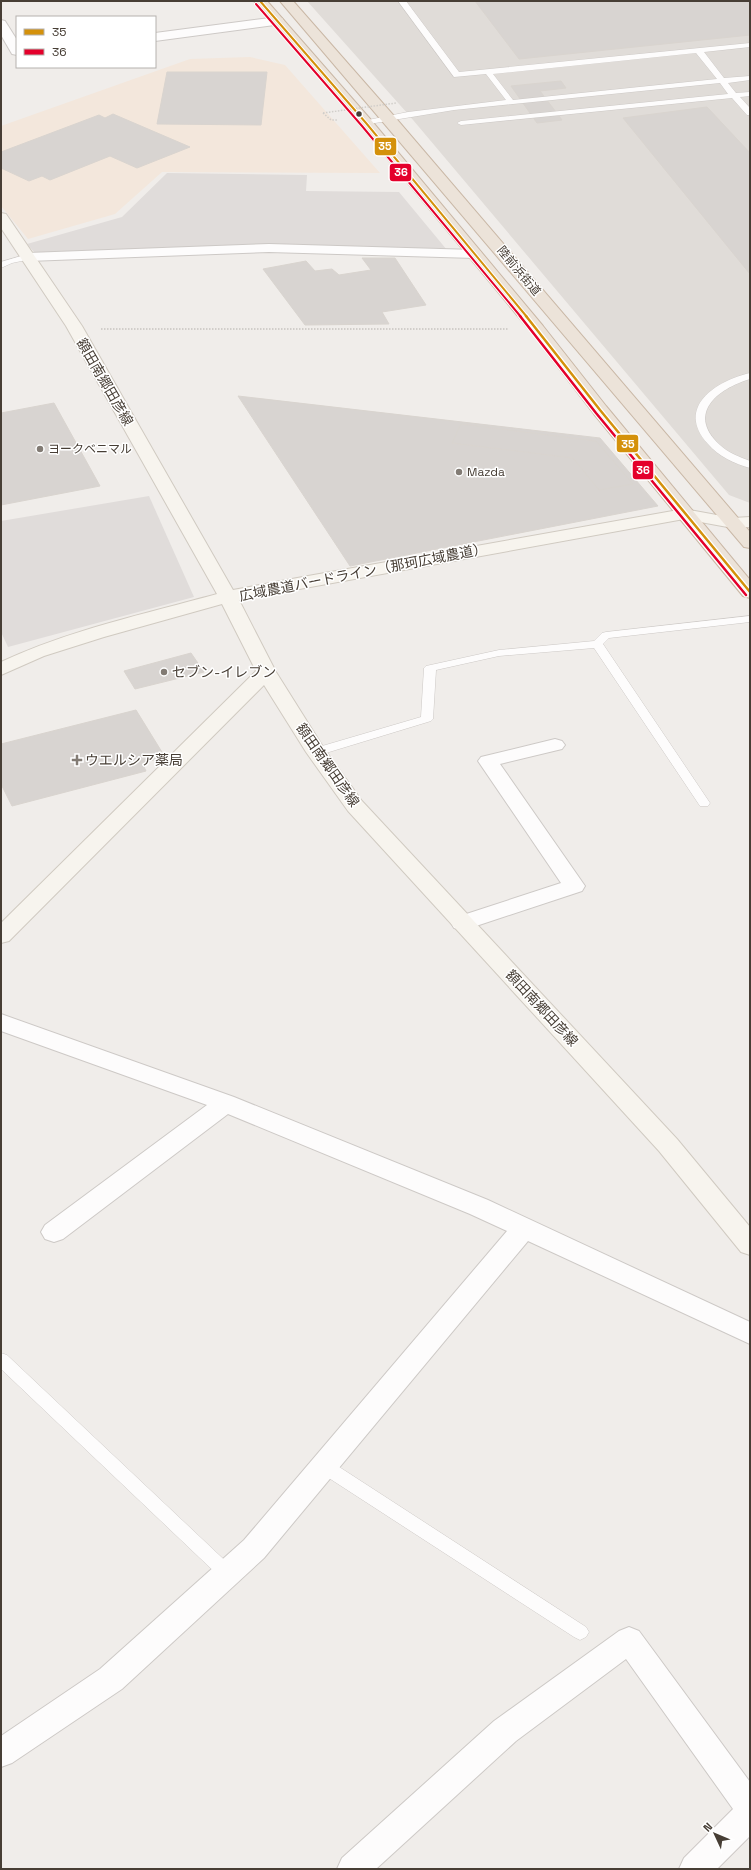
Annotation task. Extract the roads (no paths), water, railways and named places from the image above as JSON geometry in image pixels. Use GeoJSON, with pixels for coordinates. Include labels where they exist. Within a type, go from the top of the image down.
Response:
{"type":"FeatureCollection","features":[{"type":"Feature","properties":{"kind":"highway","name":"陸前浜街道"},"geometry":{"type":"LineString","coordinates":[[260,1],[366,122],[537,329],[684,514],[750,592]]}},
{"type":"Feature","properties":{"kind":"highway","name":"陸前浜街道"},"geometry":{"type":"LineString","coordinates":[[286,1],[742,522],[750,543]]}},
{"type":"Feature","properties":{"kind":"main road","name":"額田南郷田彦線"},"geometry":{"type":"LineString","coordinates":[[1,217],[74,326],[228,597],[266,672],[316,752],[355,806],[668,1145],[750,1245]]}},
{"type":"Feature","properties":{"kind":"main road","name":"広域農道バードライン（那珂広域農道）"},"geometry":{"type":"LineString","coordinates":[[1,669],[37,652],[52,647],[228,597],[684,514],[742,522]]}},
{"type":"Feature","properties":{"kind":"main road"},"geometry":{"type":"LineString","coordinates":[[1,936],[266,672]]}},
{"type":"Feature","properties":{"kind":"street"},"geometry":{"type":"LineString","coordinates":[[156,37],[278,21]]}},
{"type":"Feature","properties":{"kind":"street"},"geometry":{"type":"LineString","coordinates":[[1,24],[13,55]]}},
{"type":"Feature","properties":{"kind":"street"},"geometry":{"type":"LineString","coordinates":[[28,257],[269,248],[475,254]]}},
{"type":"Feature","properties":{"kind":"street"},"geometry":{"type":"LineString","coordinates":[[462,923],[574,886],[488,761],[555,745]]}},
{"type":"Feature","properties":{"kind":"street"},"geometry":{"type":"LineString","coordinates":[[1,1022],[226,1103],[479,1207],[523,1229],[750,1334]]}},
{"type":"Feature","properties":{"kind":"street"},"geometry":{"type":"LineString","coordinates":[[54,1232],[226,1103]]}},
{"type":"Feature","properties":{"kind":"street"},"geometry":{"type":"LineString","coordinates":[[1,1753],[111,1679],[254,1549],[523,1229]]}},
{"type":"Feature","properties":{"kind":"street"},"geometry":{"type":"LineString","coordinates":[[354,1869],[505,1731],[628,1640],[750,1807]]}},
{"type":"Feature","properties":{"kind":"street"},"geometry":{"type":"LineString","coordinates":[[695,1869],[750,1814]]}},
{"type":"Feature","properties":{"kind":"lane"},"geometry":{"type":"LineString","coordinates":[[402,1],[457,75],[750,45]]}},
{"type":"Feature","properties":{"kind":"lane"},"geometry":{"type":"LineString","coordinates":[[698,50],[734,96],[750,113]]}},
{"type":"Feature","properties":{"kind":"lane"},"geometry":{"type":"LineString","coordinates":[[488,72],[510,101]]}},
{"type":"Feature","properties":{"kind":"lane"},"geometry":{"type":"LineString","coordinates":[[366,122],[389,119],[408,114],[510,101],[750,78]]}},
{"type":"Feature","properties":{"kind":"lane"},"geometry":{"type":"LineString","coordinates":[[461,123],[750,94]]}},
{"type":"Feature","properties":{"kind":"lane"},"geometry":{"type":"LineString","coordinates":[[1,265],[9,261],[28,257]]}},
{"type":"Feature","properties":{"kind":"lane"},"geometry":{"type":"LineString","coordinates":[[750,376],[728,384],[713,393],[704,402],[700,416],[702,427],[717,447],[732,457],[750,465]]}},
{"type":"Feature","properties":{"kind":"lane"},"geometry":{"type":"LineString","coordinates":[[316,752],[427,719],[430,668],[499,653],[597,644],[606,635],[750,619]]}},
{"type":"Feature","properties":{"kind":"lane"},"geometry":{"type":"LineString","coordinates":[[597,644],[704,803]]}},
{"type":"Feature","properties":{"kind":"lane"},"geometry":{"type":"LineString","coordinates":[[1,1359],[228,1574]]}},
{"type":"Feature","properties":{"kind":"lane"},"geometry":{"type":"LineString","coordinates":[[324,1466],[580,1632]]}},
{"type":"Feature","properties":{"kind":"place","name":"ヨークベニマル"},"geometry":{"type":"Point","coordinates":[40,449]}},
{"type":"Feature","properties":{"kind":"place","name":"Mazda"},"geometry":{"type":"Point","coordinates":[459,472]}},
{"type":"Feature","properties":{"kind":"place","name":"セブン-イレブン"},"geometry":{"type":"Point","coordinates":[164,672]}},
{"type":"Feature","properties":{"kind":"place","name":"ウエルシア薬局"},"geometry":{"type":"Point","coordinates":[77,760]}}]}
